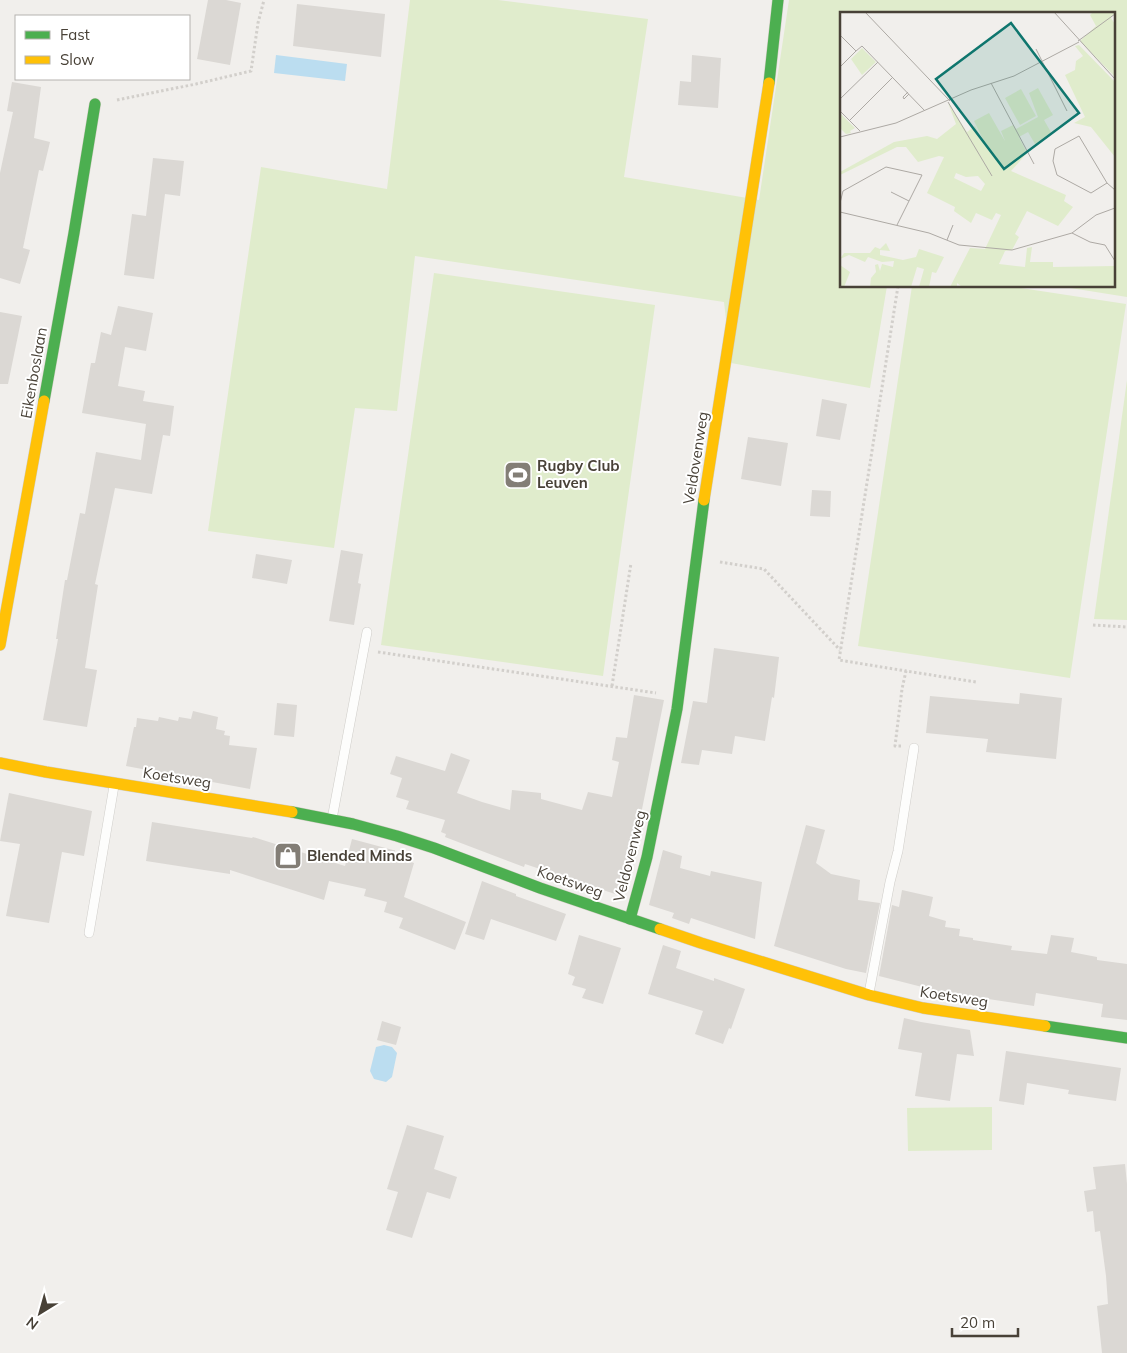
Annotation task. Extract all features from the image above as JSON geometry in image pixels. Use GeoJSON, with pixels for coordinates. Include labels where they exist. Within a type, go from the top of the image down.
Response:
{"type":"FeatureCollection","features":[{"type":"Feature","properties":{"kind":"street","name":"Veldovenweg"},"geometry":{"type":"LineString","coordinates":[[630,918],[647,857],[679,696],[704,501],[771,69],[778,0]]}},
{"type":"Feature","properties":{"kind":"street","name":"Eikenboslaan"},"geometry":{"type":"LineString","coordinates":[[0,646],[95,104]]}},
{"type":"Feature","properties":{"kind":"street","name":"Koetsweg"},"geometry":{"type":"LineString","coordinates":[[0,763],[332,819],[397,836],[540,888],[701,943],[869,995],[923,1008],[1127,1038]]}},
{"type":"Feature","properties":{"kind":"lane"},"geometry":{"type":"LineString","coordinates":[[332,819],[367,632]]}},
{"type":"Feature","properties":{"kind":"lane"},"geometry":{"type":"LineString","coordinates":[[869,995],[890,882],[898,851],[914,748]]}},
{"type":"Feature","properties":{"kind":"lane"},"geometry":{"type":"LineString","coordinates":[[89,933],[115,783]]}},
{"type":"Feature","properties":{"kind":"path"},"geometry":{"type":"LineString","coordinates":[[95,104],[251,71],[258,22],[264,0]]}},
{"type":"Feature","properties":{"kind":"path"},"geometry":{"type":"LineString","coordinates":[[898,288],[839,660],[976,682]]}},
{"type":"Feature","properties":{"kind":"path"},"geometry":{"type":"LineString","coordinates":[[697,558],[764,569],[840,651]]}},
{"type":"Feature","properties":{"kind":"path"},"geometry":{"type":"LineString","coordinates":[[612,686],[630,563]]}},
{"type":"Feature","properties":{"kind":"path"},"geometry":{"type":"LineString","coordinates":[[1093,625],[1127,627]]}},
{"type":"Feature","properties":{"kind":"path"},"geometry":{"type":"LineString","coordinates":[[364,650],[679,696]]}},
{"type":"Feature","properties":{"kind":"path"},"geometry":{"type":"LineString","coordinates":[[906,671],[895,746],[914,748]]}},
{"type":"Feature","properties":{"kind":"green space"},"geometry":{"type":"Polygon","coordinates":[[[410,0],[498,0],[648,19],[624,177],[759,200],[789,0],[1127,0],[1127,297],[1071,288],[1114,288],[1114,12],[840,12],[840,288],[887,288],[870,388],[731,363],[724,302],[415,256],[397,411],[355,408],[334,548],[208,531],[261,167],[387,189],[410,0]]]}},
{"type":"Feature","properties":{"kind":"green space","name":"Rugby Club Leuven"},"geometry":{"type":"Polygon","coordinates":[[[434,273],[655,305],[603,676],[381,645],[434,273]]]}},
{"type":"Feature","properties":{"kind":"green space"},"geometry":{"type":"Polygon","coordinates":[[[912,288],[1021,288],[1126,304],[1070,678],[858,646],[912,288]]]}},
{"type":"Feature","properties":{"kind":"green space"},"geometry":{"type":"Polygon","coordinates":[[[1127,380],[1127,620],[1094,619],[1127,380]]]}},
{"type":"Feature","properties":{"kind":"green space"},"geometry":{"type":"Polygon","coordinates":[[[992,1107],[992,1150],[908,1151],[907,1108],[992,1107]]]}},
{"type":"Feature","properties":{"kind":"water"},"geometry":{"type":"Polygon","coordinates":[[[276,55],[347,64],[345,81],[274,73],[276,55]]]}},
{"type":"Feature","properties":{"kind":"water"},"geometry":{"type":"Polygon","coordinates":[[[384,1045],[392,1047],[397,1053],[392,1077],[386,1082],[374,1079],[370,1071],[376,1047],[384,1045]]]}},
{"type":"Feature","properties":{"kind":"building"},"geometry":{"type":"Polygon","coordinates":[[[208,0],[226,0],[241,3],[230,65],[197,59],[208,0]]]}},
{"type":"Feature","properties":{"kind":"building"},"geometry":{"type":"Polygon","coordinates":[[[297,4],[385,14],[381,57],[293,46],[297,4]]]}},
{"type":"Feature","properties":{"kind":"building"},"geometry":{"type":"Polygon","coordinates":[[[692,55],[721,58],[718,108],[678,105],[680,81],[691,82],[692,55]]]}},
{"type":"Feature","properties":{"kind":"building"},"geometry":{"type":"Polygon","coordinates":[[[12,82],[41,87],[34,138],[50,142],[43,171],[39,170],[23,248],[30,250],[20,284],[0,278],[0,173],[13,112],[7,111],[12,82]]]}},
{"type":"Feature","properties":{"kind":"building"},"geometry":{"type":"Polygon","coordinates":[[[153,158],[184,161],[180,196],[165,194],[154,279],[124,275],[132,214],[146,216],[153,158]]]}},
{"type":"Feature","properties":{"kind":"building"},"geometry":{"type":"Polygon","coordinates":[[[118,306],[153,313],[146,351],[125,347],[118,386],[145,391],[143,401],[174,406],[170,436],[163,435],[152,494],[115,488],[95,584],[98,585],[85,668],[97,670],[87,727],[43,720],[58,639],[56,639],[65,580],[67,580],[80,513],[85,514],[96,452],[141,460],[146,424],[82,413],[91,363],[95,363],[101,332],[111,335],[118,306]]]}},
{"type":"Feature","properties":{"kind":"building"},"geometry":{"type":"Polygon","coordinates":[[[0,312],[22,316],[8,384],[0,384],[0,312]]]}},
{"type":"Feature","properties":{"kind":"building"},"geometry":{"type":"Polygon","coordinates":[[[822,399],[847,404],[840,440],[816,436],[822,399]]]}},
{"type":"Feature","properties":{"kind":"building"},"geometry":{"type":"Polygon","coordinates":[[[748,437],[788,443],[781,486],[741,479],[748,437]]]}},
{"type":"Feature","properties":{"kind":"building"},"geometry":{"type":"Polygon","coordinates":[[[812,490],[831,491],[830,517],[810,516],[812,490]]]}},
{"type":"Feature","properties":{"kind":"building"},"geometry":{"type":"Polygon","coordinates":[[[341,550],[363,554],[358,583],[361,584],[354,625],[329,621],[341,550]]]}},
{"type":"Feature","properties":{"kind":"building"},"geometry":{"type":"Polygon","coordinates":[[[256,554],[292,560],[287,584],[252,578],[256,554]]]}},
{"type":"Feature","properties":{"kind":"building"},"geometry":{"type":"Polygon","coordinates":[[[714,648],[779,657],[774,698],[772,697],[765,741],[735,736],[732,754],[702,750],[699,765],[681,763],[693,701],[707,703],[714,648]]]}},
{"type":"Feature","properties":{"kind":"building"},"geometry":{"type":"Polygon","coordinates":[[[1020,693],[1062,698],[1056,759],[986,752],[988,739],[926,733],[930,696],[1019,704],[1020,693]]]}},
{"type":"Feature","properties":{"kind":"building"},"geometry":{"type":"Polygon","coordinates":[[[634,695],[664,700],[633,854],[621,896],[525,864],[524,867],[445,837],[446,834],[441,832],[445,820],[406,809],[409,801],[396,797],[402,778],[390,774],[396,756],[445,771],[451,753],[470,760],[457,793],[510,810],[512,790],[541,793],[541,799],[582,810],[588,792],[612,797],[619,762],[612,760],[616,737],[627,738],[634,695]]]}},
{"type":"Feature","properties":{"kind":"building"},"geometry":{"type":"Polygon","coordinates":[[[277,703],[297,705],[294,737],[274,735],[277,703]]]}},
{"type":"Feature","properties":{"kind":"building"},"geometry":{"type":"Polygon","coordinates":[[[193,711],[218,717],[216,729],[225,731],[224,735],[230,736],[229,745],[257,748],[250,789],[126,766],[137,718],[158,721],[159,717],[178,721],[179,717],[191,719],[193,711]]]}},
{"type":"Feature","properties":{"kind":"building"},"geometry":{"type":"Polygon","coordinates":[[[9,793],[92,811],[84,856],[62,852],[49,923],[6,916],[20,844],[0,841],[9,793]]]}},
{"type":"Feature","properties":{"kind":"building"},"geometry":{"type":"Polygon","coordinates":[[[152,822],[253,837],[345,866],[352,839],[395,850],[394,857],[414,863],[404,897],[466,922],[455,950],[399,928],[403,918],[384,912],[387,902],[364,896],[366,889],[329,881],[324,900],[230,870],[230,874],[146,861],[152,822]]]}},
{"type":"Feature","properties":{"kind":"building"},"geometry":{"type":"Polygon","coordinates":[[[806,825],[825,830],[816,863],[831,874],[860,880],[858,900],[880,903],[866,973],[846,969],[774,946],[806,825]]]}},
{"type":"Feature","properties":{"kind":"building"},"geometry":{"type":"Polygon","coordinates":[[[663,850],[682,856],[680,868],[710,876],[711,871],[762,882],[755,939],[691,918],[689,924],[672,918],[674,913],[649,905],[663,850]]]}},
{"type":"Feature","properties":{"kind":"building"},"geometry":{"type":"Polygon","coordinates":[[[482,881],[516,894],[516,896],[566,914],[556,941],[491,919],[484,940],[465,934],[482,881]]]}},
{"type":"Feature","properties":{"kind":"building"},"geometry":{"type":"Polygon","coordinates":[[[902,890],[933,897],[929,916],[946,921],[945,927],[960,929],[959,936],[1012,946],[1011,950],[1047,954],[1051,935],[1074,938],[1071,952],[1097,957],[1097,960],[1127,964],[1127,1020],[1101,1017],[1103,1004],[1036,993],[1034,1006],[962,995],[961,999],[934,995],[934,990],[879,976],[892,905],[899,907],[902,890]]]}},
{"type":"Feature","properties":{"kind":"building"},"geometry":{"type":"Polygon","coordinates":[[[579,935],[621,948],[603,1004],[582,998],[586,989],[572,985],[575,977],[568,974],[579,935]]]}},
{"type":"Feature","properties":{"kind":"building"},"geometry":{"type":"Polygon","coordinates":[[[663,945],[681,951],[676,968],[745,989],[731,1029],[729,1028],[723,1044],[695,1034],[703,1011],[648,994],[663,945]]]}},
{"type":"Feature","properties":{"kind":"building"},"geometry":{"type":"Polygon","coordinates":[[[904,1018],[970,1030],[974,1056],[957,1054],[950,1101],[915,1096],[922,1053],[898,1049],[904,1018]]]}},
{"type":"Feature","properties":{"kind":"building"},"geometry":{"type":"Polygon","coordinates":[[[382,1021],[401,1027],[396,1045],[377,1040],[382,1021]]]}},
{"type":"Feature","properties":{"kind":"building"},"geometry":{"type":"Polygon","coordinates":[[[1006,1051],[1121,1068],[1116,1101],[1068,1094],[1069,1090],[1027,1083],[1024,1105],[999,1101],[1006,1051]]]}},
{"type":"Feature","properties":{"kind":"building"},"geometry":{"type":"Polygon","coordinates":[[[407,1125],[444,1136],[434,1169],[457,1177],[450,1199],[427,1192],[412,1238],[386,1230],[398,1192],[387,1189],[407,1125]]]}},
{"type":"Feature","properties":{"kind":"building"},"geometry":{"type":"Polygon","coordinates":[[[1125,1164],[1127,1184],[1127,1353],[1102,1353],[1097,1306],[1108,1304],[1106,1276],[1100,1231],[1095,1232],[1093,1211],[1087,1212],[1084,1191],[1096,1189],[1093,1167],[1125,1164]]]}},
{"type":"Feature","properties":{"kind":"traffic: fast"},"geometry":{"type":"LineString","coordinates":[[769,83],[778,0]]}},
{"type":"Feature","properties":{"kind":"traffic: fast"},"geometry":{"type":"LineString","coordinates":[[44,401],[95,104]]}},
{"type":"Feature","properties":{"kind":"traffic: fast"},"geometry":{"type":"LineString","coordinates":[[630,919],[647,857],[677,709],[704,500]]}},
{"type":"Feature","properties":{"kind":"traffic: fast"},"geometry":{"type":"LineString","coordinates":[[292,812],[353,824],[397,836],[660,929]]}},
{"type":"Feature","properties":{"kind":"traffic: fast"},"geometry":{"type":"LineString","coordinates":[[1045,1026],[1127,1038]]}},
{"type":"Feature","properties":{"kind":"traffic: slow"},"geometry":{"type":"LineString","coordinates":[[704,500],[769,83]]}},
{"type":"Feature","properties":{"kind":"traffic: slow"},"geometry":{"type":"LineString","coordinates":[[0,645],[44,401]]}},
{"type":"Feature","properties":{"kind":"traffic: slow"},"geometry":{"type":"LineString","coordinates":[[0,763],[292,812]]}},
{"type":"Feature","properties":{"kind":"traffic: slow"},"geometry":{"type":"LineString","coordinates":[[660,929],[869,995],[923,1008],[1045,1026]]}},
{"type":"Feature","properties":{"kind":"place","name":"Rugby Club Leuven"},"geometry":{"type":"Point","coordinates":[518,475]}},
{"type":"Feature","properties":{"kind":"place","name":"Blended Minds"},"geometry":{"type":"Point","coordinates":[288,856]}}]}
